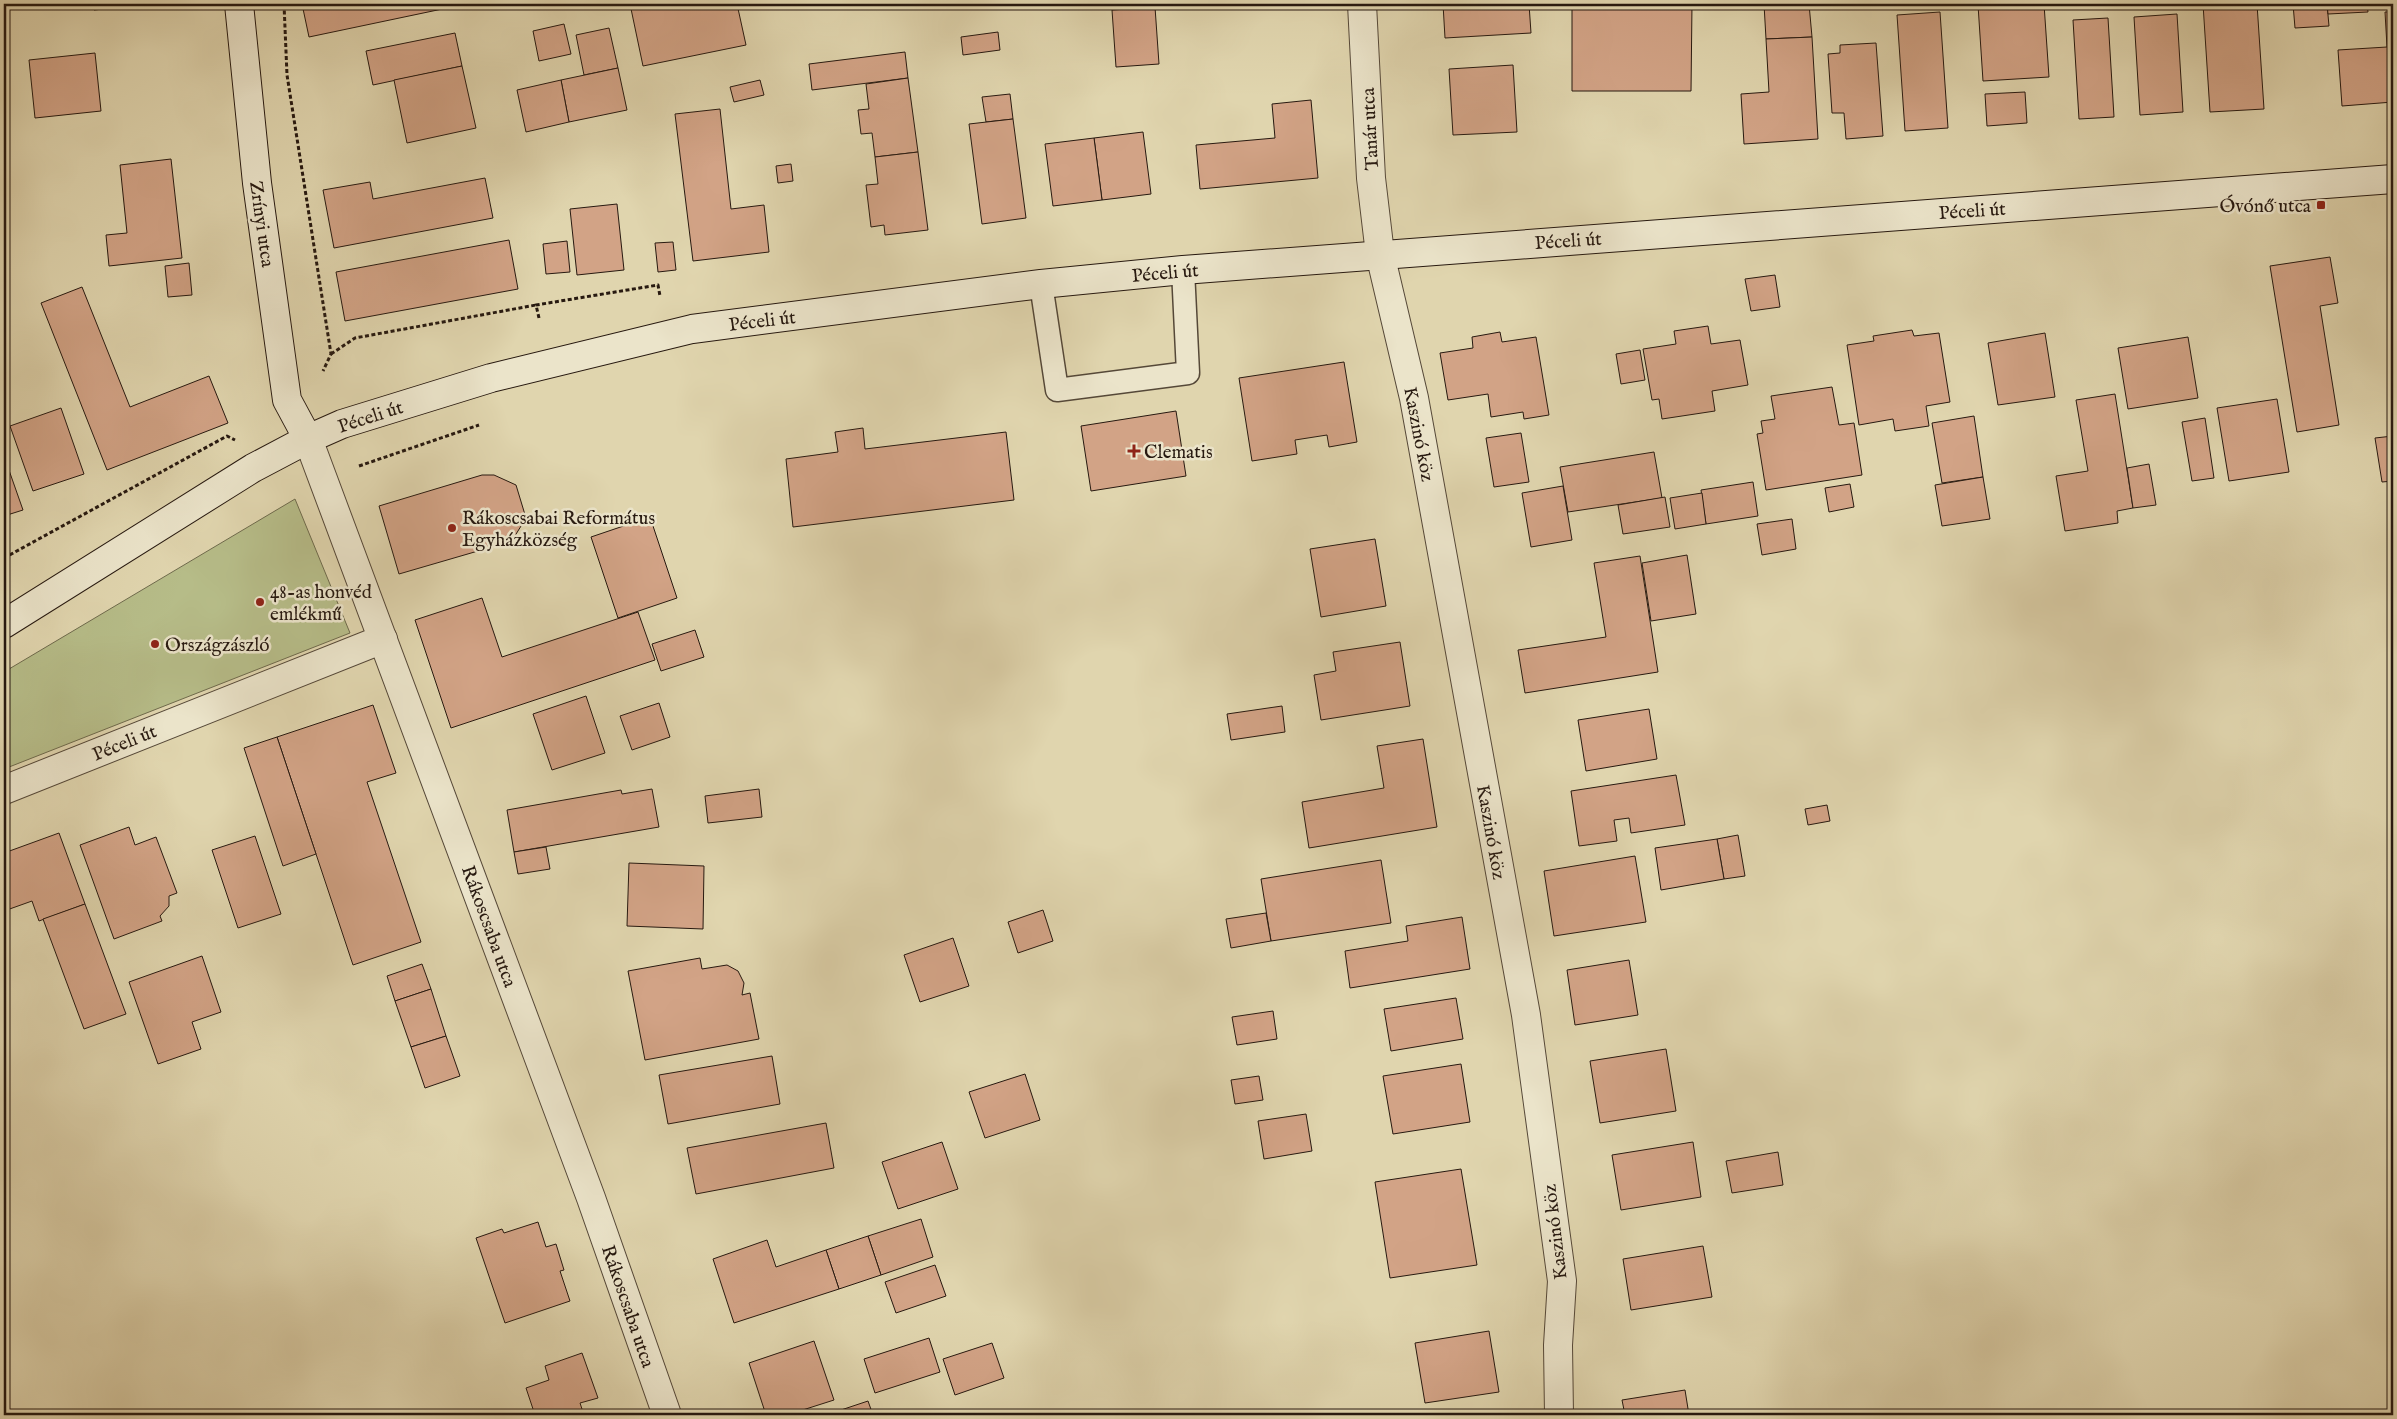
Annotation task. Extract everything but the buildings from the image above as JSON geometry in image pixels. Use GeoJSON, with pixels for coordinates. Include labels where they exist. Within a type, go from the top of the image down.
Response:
{"type":"FeatureCollection","features":[{"type":"Feature","properties":{"kind":"main road","name":"Zrínyi utca"},"geometry":{"type":"LineString","coordinates":[[239,4],[257,183],[287,400],[308,439]]}},
{"type":"Feature","properties":{"kind":"main road","name":"Tanár utca"},"geometry":{"type":"LineString","coordinates":[[1362,4],[1371,178],[1380,254]]}},
{"type":"Feature","properties":{"kind":"main road","name":"Péceli út"},"geometry":{"type":"LineString","coordinates":[[4,624],[253,468],[308,439],[342,424],[492,378],[692,329],[1041,284],[1183,270],[2393,180]]}},
{"type":"Feature","properties":{"kind":"main road","name":"Kaszinó köz"},"geometry":{"type":"LineString","coordinates":[[1380,254],[1414,398],[1526,1015],[1562,1281],[1558,1345],[1558,1415]]}},
{"type":"Feature","properties":{"kind":"main road","name":"Rákoscsaba utca"},"geometry":{"type":"LineString","coordinates":[[308,439],[591,1198],[667,1415]]}},
{"type":"Feature","properties":{"kind":"main road","name":"Péceli út"},"geometry":{"type":"LineString","coordinates":[[4,790],[383,639]]}},
{"type":"Feature","properties":{"kind":"lane"},"geometry":{"type":"LineString","coordinates":[[1041,284],[1057,390],[1188,373],[1183,270]]}},
{"type":"Feature","properties":{"kind":"path"},"geometry":{"type":"LineString","coordinates":[[284,4],[287,75],[331,354]]}},
{"type":"Feature","properties":{"kind":"path"},"geometry":{"type":"LineString","coordinates":[[323,371],[331,354],[355,338],[536,304],[658,285],[660,296]]}},
{"type":"Feature","properties":{"kind":"path"},"geometry":{"type":"LineString","coordinates":[[536,304],[539,318]]}},
{"type":"Feature","properties":{"kind":"path"},"geometry":{"type":"LineString","coordinates":[[359,466],[479,425]]}},
{"type":"Feature","properties":{"kind":"path"},"geometry":{"type":"LineString","coordinates":[[4,558],[227,436],[237,441]]}},
{"type":"Feature","properties":{"kind":"green space"},"geometry":{"type":"Polygon","coordinates":[[[295,499],[350,633],[4,769],[4,672],[295,499]]]}},
{"type":"Feature","properties":{"kind":"place","name":"Óvónő utca"},"geometry":{"type":"Point","coordinates":[2321,205]}},
{"type":"Feature","properties":{"kind":"place","name":"Clematis"},"geometry":{"type":"Point","coordinates":[1134,451]}},
{"type":"Feature","properties":{"kind":"place","name":"Rákoscsabai Református Egyházközség"},"geometry":{"type":"Point","coordinates":[452,528]}},
{"type":"Feature","properties":{"kind":"place","name":"48-as honvéd emlékmű"},"geometry":{"type":"Point","coordinates":[260,602]}},
{"type":"Feature","properties":{"kind":"place","name":"Országzászló"},"geometry":{"type":"Point","coordinates":[155,644]}}]}
